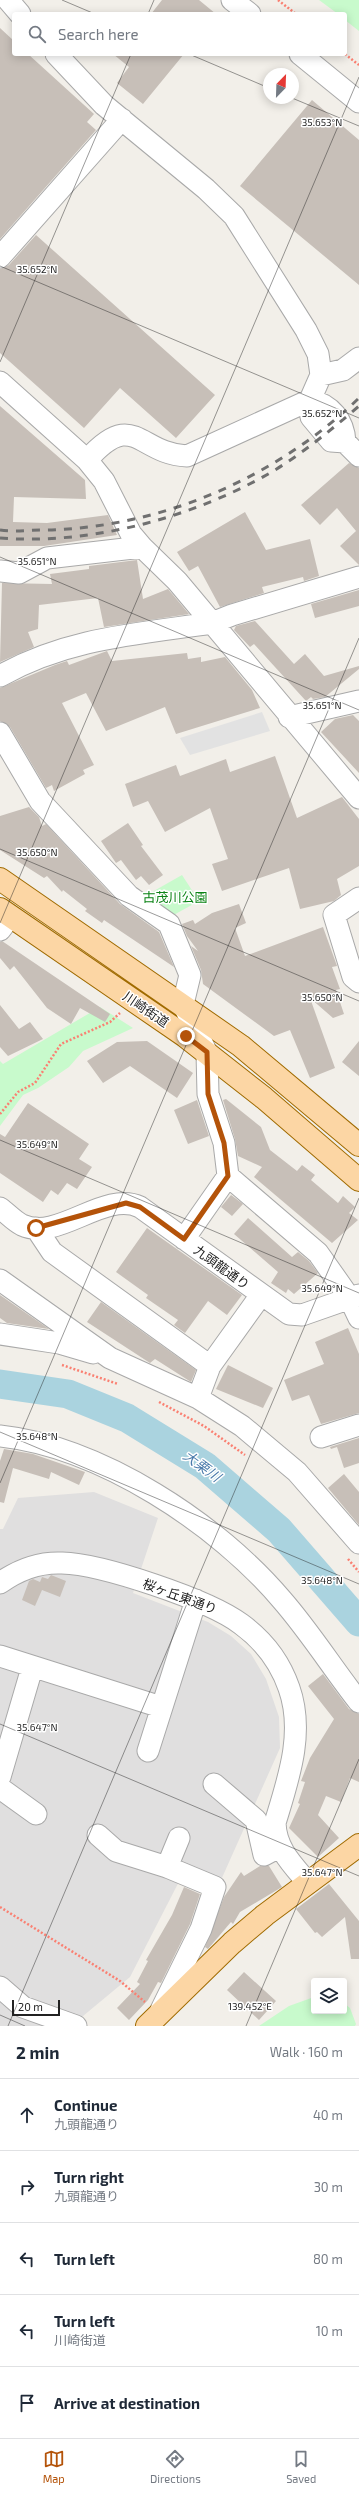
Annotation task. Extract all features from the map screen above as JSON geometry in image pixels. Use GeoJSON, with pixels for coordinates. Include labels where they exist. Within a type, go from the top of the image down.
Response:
{"type":"FeatureCollection","features":[{"type":"Feature","properties":{"kind":"main road","name":"川崎街道"},"geometry":{"type":"LineString","coordinates":[[0,879],[183,1004],[270,1069],[359,1145]]}},
{"type":"Feature","properties":{"kind":"main road","name":"川崎街道"},"geometry":{"type":"LineString","coordinates":[[3,919],[207,1052],[264,1098],[359,1180]]}},
{"type":"Feature","properties":{"kind":"main road"},"geometry":{"type":"LineString","coordinates":[[153,2020],[232,1943],[308,1883],[359,1846]]}},
{"type":"Feature","properties":{"kind":"street"},"geometry":{"type":"LineString","coordinates":[[8,0],[18,12]]}},
{"type":"Feature","properties":{"kind":"street"},"geometry":{"type":"LineString","coordinates":[[232,0],[247,12]]}},
{"type":"Feature","properties":{"kind":"street"},"geometry":{"type":"LineString","coordinates":[[58,56],[90,91],[206,188],[234,216],[306,330],[318,354],[321,375],[310,400],[311,417],[331,441],[352,449]]}},
{"type":"Feature","properties":{"kind":"street"},"geometry":{"type":"LineString","coordinates":[[302,56],[359,102]]}},
{"type":"Feature","properties":{"kind":"street"},"geometry":{"type":"LineString","coordinates":[[0,257],[122,119]]}},
{"type":"Feature","properties":{"kind":"street"},"geometry":{"type":"LineString","coordinates":[[321,375],[343,370],[359,358]]}},
{"type":"Feature","properties":{"kind":"street"},"geometry":{"type":"LineString","coordinates":[[0,382],[87,460],[104,481],[131,534],[142,547],[177,581],[289,717],[359,798]]}},
{"type":"Feature","properties":{"kind":"street"},"geometry":{"type":"LineString","coordinates":[[87,460],[101,444],[110,438],[120,435],[142,439],[161,451],[174,456],[187,456],[310,400]]}},
{"type":"Feature","properties":{"kind":"street"},"geometry":{"type":"LineString","coordinates":[[0,571],[19,573],[47,558],[142,547]]}},
{"type":"Feature","properties":{"kind":"street"},"geometry":{"type":"LineString","coordinates":[[0,676],[23,663],[72,645],[212,623],[232,615],[359,577]]}},
{"type":"Feature","properties":{"kind":"street"},"geometry":{"type":"LineString","coordinates":[[289,717],[359,701]]}},
{"type":"Feature","properties":{"kind":"street"},"geometry":{"type":"LineString","coordinates":[[0,733],[40,801],[130,896],[170,924],[190,975],[183,1004],[207,1052],[208,1094],[224,1143],[228,1176],[184,1239]]}},
{"type":"Feature","properties":{"kind":"street"},"geometry":{"type":"LineString","coordinates":[[359,898],[334,915],[353,977],[359,982]]}},
{"type":"Feature","properties":{"kind":"street"},"geometry":{"type":"LineString","coordinates":[[228,1176],[318,1253],[354,1296],[359,1318]]}},
{"type":"Feature","properties":{"kind":"street","name":"九頭龍通り"},"geometry":{"type":"LineString","coordinates":[[36,1228],[126,1203],[140,1207],[283,1311],[295,1315],[307,1314],[354,1296]]}},
{"type":"Feature","properties":{"kind":"street"},"geometry":{"type":"LineString","coordinates":[[0,1208],[22,1225],[36,1228],[52,1252],[210,1366]]}},
{"type":"Feature","properties":{"kind":"street"},"geometry":{"type":"LineString","coordinates":[[0,1280],[110,1358]]}},
{"type":"Feature","properties":{"kind":"street"},"geometry":{"type":"LineString","coordinates":[[198,1398],[210,1366],[261,1295]]}},
{"type":"Feature","properties":{"kind":"street"},"geometry":{"type":"LineString","coordinates":[[0,1334],[59,1343],[110,1358],[198,1398],[242,1426],[297,1472],[351,1548]]}},
{"type":"Feature","properties":{"kind":"street"},"geometry":{"type":"LineString","coordinates":[[321,1437],[359,1425]]}},
{"type":"Feature","properties":{"kind":"street"},"geometry":{"type":"LineString","coordinates":[[0,1436],[33,1441],[79,1457],[143,1488],[196,1521],[246,1561],[283,1601],[359,1702]]}},
{"type":"Feature","properties":{"kind":"street","name":"桜ヶ丘東通り"},"geometry":{"type":"LineString","coordinates":[[0,1583],[19,1571],[39,1565],[62,1562],[92,1567],[220,1609],[255,1635],[274,1656],[289,1688],[296,1729],[294,1750],[275,1823],[279,1847],[308,1883]]}},
{"type":"Feature","properties":{"kind":"street"},"geometry":{"type":"LineString","coordinates":[[148,1751],[196,1600]]}},
{"type":"Feature","properties":{"kind":"street"},"geometry":{"type":"LineString","coordinates":[[0,1656],[32,1668],[161,1707]]}},
{"type":"Feature","properties":{"kind":"street"},"geometry":{"type":"LineString","coordinates":[[0,1777],[32,1668]]}},
{"type":"Feature","properties":{"kind":"street"},"geometry":{"type":"LineString","coordinates":[[214,1784],[256,1820],[264,1856],[279,1847]]}},
{"type":"Feature","properties":{"kind":"street"},"geometry":{"type":"LineString","coordinates":[[0,1788],[36,1814]]}},
{"type":"Feature","properties":{"kind":"street"},"geometry":{"type":"LineString","coordinates":[[98,1835],[116,1851],[167,1867],[215,1887],[201,1929],[153,2020]]}},
{"type":"Feature","properties":{"kind":"street"},"geometry":{"type":"LineString","coordinates":[[167,1867],[179,1838]]}},
{"type":"Feature","properties":{"kind":"street"},"geometry":{"type":"LineString","coordinates":[[0,1987],[23,2007],[76,2026]]}},
{"type":"Feature","properties":{"kind":"path"},"geometry":{"type":"LineString","coordinates":[[278,0],[293,12]]}},
{"type":"Feature","properties":{"kind":"path"},"geometry":{"type":"LineString","coordinates":[[347,56],[359,65]]}},
{"type":"Feature","properties":{"kind":"path"},"geometry":{"type":"LineString","coordinates":[[0,1114],[18,1092],[35,1083],[61,1044],[110,1022],[120,1012]]}},
{"type":"Feature","properties":{"kind":"path"},"geometry":{"type":"LineString","coordinates":[[55,1363],[124,1386]]}},
{"type":"Feature","properties":{"kind":"path"},"geometry":{"type":"LineString","coordinates":[[157,1401],[204,1426],[250,1458]]}},
{"type":"Feature","properties":{"kind":"path"},"geometry":{"type":"LineString","coordinates":[[351,1548],[359,1572]]}},
{"type":"Feature","properties":{"kind":"path"},"geometry":{"type":"LineString","coordinates":[[0,1907],[120,1981],[153,2020]]}},
{"type":"Feature","properties":{"kind":"shaded area"},"geometry":{"type":"Polygon","coordinates":[[[262,712],[270,731],[190,755],[180,738],[262,712]]]}},
{"type":"Feature","properties":{"kind":"shaded area"},"geometry":{"type":"Polygon","coordinates":[[[94,1492],[158,1518],[133,1593],[208,1622],[231,1636],[251,1654],[266,1679],[279,1717],[280,1748],[221,1880],[187,1866],[130,1977],[71,2026],[0,2026],[0,1529],[3,1529],[18,1498],[94,1492]]]}},
{"type":"Feature","properties":{"kind":"green space"},"geometry":{"type":"Polygon","coordinates":[[[319,0],[359,0],[359,31],[347,22],[347,12],[335,12],[319,0]]]}},
{"type":"Feature","properties":{"kind":"green space","name":"古茂川公園"},"geometry":{"type":"Polygon","coordinates":[[[182,875],[199,901],[170,917],[145,896],[182,875]]]}},
{"type":"Feature","properties":{"kind":"green space"},"geometry":{"type":"Polygon","coordinates":[[[100,1007],[133,1028],[83,1051],[69,1067],[38,1088],[23,1095],[0,1126],[0,1061],[3,1064],[100,1007]]]}},
{"type":"Feature","properties":{"kind":"green space"},"geometry":{"type":"Polygon","coordinates":[[[311,1998],[311,2014],[347,2014],[347,2006],[350,2008],[356,2024],[355,2026],[259,2026],[289,2006],[311,1998]]]}},
{"type":"Feature","properties":{"kind":"building"},"geometry":{"type":"Polygon","coordinates":[[[162,0],[199,0],[214,12],[153,12],[162,0]]]}},
{"type":"Feature","properties":{"kind":"building"},"geometry":{"type":"Polygon","coordinates":[[[0,28],[12,39],[12,56],[30,56],[94,114],[87,122],[96,130],[0,239],[0,28]]]}},
{"type":"Feature","properties":{"kind":"building"},"geometry":{"type":"Polygon","coordinates":[[[115,56],[182,56],[143,104],[117,83],[129,67],[115,56]]]}},
{"type":"Feature","properties":{"kind":"building"},"geometry":{"type":"Polygon","coordinates":[[[312,100],[359,140],[359,285],[240,186],[312,100]]]}},
{"type":"Feature","properties":{"kind":"building"},"geometry":{"type":"Polygon","coordinates":[[[36,235],[215,395],[176,438],[120,388],[84,428],[0,353],[0,269],[9,265],[36,235]]]}},
{"type":"Feature","properties":{"kind":"building"},"geometry":{"type":"Polygon","coordinates":[[[0,406],[85,480],[86,499],[14,497],[13,522],[47,523],[108,515],[117,535],[44,546],[0,546],[0,406]]]}},
{"type":"Feature","properties":{"kind":"building"},"geometry":{"type":"Polygon","coordinates":[[[349,463],[359,468],[359,565],[340,546],[356,531],[337,508],[320,525],[301,505],[349,463]]]}},
{"type":"Feature","properties":{"kind":"building"},"geometry":{"type":"Polygon","coordinates":[[[245,512],[266,550],[310,539],[319,576],[304,581],[303,577],[262,587],[264,593],[220,607],[198,566],[189,571],[177,552],[245,512]]]}},
{"type":"Feature","properties":{"kind":"building"},"geometry":{"type":"Polygon","coordinates":[[[137,560],[143,599],[168,589],[189,614],[104,627],[98,598],[39,605],[38,629],[28,632],[34,647],[0,662],[2,583],[52,584],[50,574],[89,569],[89,566],[137,560]]]}},
{"type":"Feature","properties":{"kind":"building"},"geometry":{"type":"Polygon","coordinates":[[[359,590],[359,606],[315,618],[311,604],[359,590]]]}},
{"type":"Feature","properties":{"kind":"building"},"geometry":{"type":"Polygon","coordinates":[[[255,621],[294,664],[305,654],[324,676],[359,666],[359,669],[325,697],[313,699],[311,697],[306,701],[254,644],[250,647],[234,630],[236,626],[255,621]]]}},
{"type":"Feature","properties":{"kind":"building"},"geometry":{"type":"Polygon","coordinates":[[[107,651],[112,661],[187,653],[188,659],[201,657],[201,662],[225,657],[252,690],[260,708],[176,734],[165,707],[106,731],[86,693],[62,703],[94,765],[83,770],[85,774],[54,791],[52,785],[46,788],[10,727],[0,721],[0,688],[55,665],[67,661],[69,665],[107,651]]]}},
{"type":"Feature","properties":{"kind":"building"},"geometry":{"type":"Polygon","coordinates":[[[353,715],[359,721],[359,773],[321,732],[335,719],[353,715]]]}},
{"type":"Feature","properties":{"kind":"building"},"geometry":{"type":"Polygon","coordinates":[[[275,756],[297,818],[342,797],[359,819],[359,866],[337,879],[341,895],[334,901],[300,909],[289,868],[222,891],[212,864],[228,859],[210,808],[165,832],[148,801],[133,807],[125,784],[176,765],[180,776],[226,759],[230,772],[275,756]]]}},
{"type":"Feature","properties":{"kind":"building"},"geometry":{"type":"Polygon","coordinates":[[[29,807],[39,817],[42,826],[46,824],[120,904],[159,932],[174,967],[104,920],[102,923],[85,911],[87,909],[63,890],[62,892],[47,876],[44,878],[0,850],[0,816],[29,807]]]}},
{"type":"Feature","properties":{"kind":"building"},"geometry":{"type":"Polygon","coordinates":[[[128,823],[143,845],[141,846],[163,875],[149,885],[141,876],[136,880],[121,860],[116,863],[101,841],[128,823]]]}},
{"type":"Feature","properties":{"kind":"building"},"geometry":{"type":"Polygon","coordinates":[[[239,904],[246,923],[235,928],[245,956],[323,927],[337,966],[332,967],[340,989],[336,990],[344,1014],[333,1018],[310,998],[335,1068],[310,1078],[290,1030],[274,1036],[203,984],[201,970],[191,946],[198,951],[187,936],[182,924],[193,920],[195,924],[212,913],[239,904]]]}},
{"type":"Feature","properties":{"kind":"building"},"geometry":{"type":"Polygon","coordinates":[[[2,941],[110,1014],[105,1022],[80,1008],[71,1024],[47,1008],[14,966],[10,970],[0,958],[0,942],[2,941]]]}},
{"type":"Feature","properties":{"kind":"building"},"geometry":{"type":"Polygon","coordinates":[[[0,1005],[19,1029],[30,1022],[43,1039],[8,1056],[0,1047],[0,1005]]]}},
{"type":"Feature","properties":{"kind":"building"},"geometry":{"type":"Polygon","coordinates":[[[147,1041],[193,1073],[177,1098],[130,1066],[103,1083],[87,1061],[117,1042],[147,1041]]]}},
{"type":"Feature","properties":{"kind":"building"},"geometry":{"type":"Polygon","coordinates":[[[359,1041],[359,1076],[342,1062],[359,1041]]]}},
{"type":"Feature","properties":{"kind":"building"},"geometry":{"type":"Polygon","coordinates":[[[226,1099],[261,1127],[270,1150],[297,1171],[302,1165],[315,1175],[311,1180],[338,1203],[343,1196],[355,1207],[349,1213],[358,1220],[332,1243],[254,1177],[262,1167],[238,1156],[235,1139],[223,1100],[226,1099]]]}},
{"type":"Feature","properties":{"kind":"building"},"geometry":{"type":"Polygon","coordinates":[[[197,1100],[209,1136],[188,1144],[174,1110],[197,1100]]]}},
{"type":"Feature","properties":{"kind":"building"},"geometry":{"type":"Polygon","coordinates":[[[28,1103],[89,1144],[79,1159],[92,1167],[77,1189],[67,1183],[58,1195],[51,1190],[43,1202],[0,1173],[0,1134],[5,1137],[28,1103]]]}},
{"type":"Feature","properties":{"kind":"building"},"geometry":{"type":"Polygon","coordinates":[[[231,1195],[243,1204],[232,1216],[221,1207],[231,1195]]]}},
{"type":"Feature","properties":{"kind":"building"},"geometry":{"type":"Polygon","coordinates":[[[248,1218],[292,1257],[298,1252],[309,1261],[318,1273],[294,1294],[288,1289],[286,1293],[271,1283],[278,1272],[234,1234],[248,1218]]]}},
{"type":"Feature","properties":{"kind":"building"},"geometry":{"type":"Polygon","coordinates":[[[147,1228],[242,1295],[227,1315],[208,1301],[185,1333],[174,1325],[178,1320],[146,1298],[148,1295],[116,1272],[147,1228]]]}},
{"type":"Feature","properties":{"kind":"building"},"geometry":{"type":"Polygon","coordinates":[[[0,1295],[49,1329],[7,1323],[0,1318],[0,1295]]]}},
{"type":"Feature","properties":{"kind":"building"},"geometry":{"type":"Polygon","coordinates":[[[101,1302],[196,1370],[191,1382],[155,1359],[150,1363],[87,1322],[101,1302]]]}},
{"type":"Feature","properties":{"kind":"building"},"geometry":{"type":"Polygon","coordinates":[[[348,1328],[359,1354],[359,1413],[321,1424],[309,1395],[292,1401],[284,1380],[324,1364],[315,1342],[348,1328]]]}},
{"type":"Feature","properties":{"kind":"building"},"geometry":{"type":"Polygon","coordinates":[[[228,1365],[273,1388],[263,1408],[216,1389],[228,1365]]]}},
{"type":"Feature","properties":{"kind":"building"},"geometry":{"type":"Polygon","coordinates":[[[359,1438],[359,1463],[344,1468],[337,1447],[331,1449],[330,1447],[359,1438]]]}},
{"type":"Feature","properties":{"kind":"building"},"geometry":{"type":"Polygon","coordinates":[[[4,1449],[33,1454],[85,1472],[79,1485],[51,1472],[49,1479],[13,1468],[4,1503],[0,1502],[0,1461],[4,1449]]]}},
{"type":"Feature","properties":{"kind":"building"},"geometry":{"type":"Polygon","coordinates":[[[344,1474],[359,1492],[359,1525],[328,1488],[344,1474]]]}},
{"type":"Feature","properties":{"kind":"building"},"geometry":{"type":"Polygon","coordinates":[[[51,1575],[66,1581],[60,1597],[42,1590],[35,1606],[22,1600],[29,1581],[33,1579],[40,1582],[42,1577],[48,1579],[51,1575]]]}},
{"type":"Feature","properties":{"kind":"building"},"geometry":{"type":"Polygon","coordinates":[[[323,1674],[349,1709],[359,1714],[359,1782],[350,1778],[341,1802],[326,1796],[318,1815],[339,1838],[318,1857],[289,1828],[300,1804],[298,1803],[305,1782],[301,1781],[310,1758],[334,1719],[308,1686],[323,1674]]]}},
{"type":"Feature","properties":{"kind":"building"},"geometry":{"type":"Polygon","coordinates":[[[260,1866],[269,1866],[282,1887],[240,1912],[233,1924],[231,1922],[208,1949],[205,1947],[224,1897],[241,1872],[244,1876],[260,1866]]]}},
{"type":"Feature","properties":{"kind":"building"},"geometry":{"type":"Polygon","coordinates":[[[329,1884],[359,1921],[359,1959],[351,1959],[345,1917],[322,1937],[317,1932],[315,1933],[296,1909],[329,1884]]]}},
{"type":"Feature","properties":{"kind":"building"},"geometry":{"type":"Polygon","coordinates":[[[184,1887],[200,1894],[190,1924],[161,1983],[158,1982],[148,2000],[129,2020],[117,2008],[140,1984],[137,1982],[148,1961],[146,1960],[172,1915],[184,1887]]]}},
{"type":"Feature","properties":{"kind":"building"},"geometry":{"type":"Polygon","coordinates":[[[244,1972],[276,2001],[259,2020],[227,1990],[244,1972]]]}},
{"type":"Feature","properties":{"kind":"waterway","name":"大栗川"},"geometry":{"type":"LineString","coordinates":[[0,1384],[68,1394],[127,1418],[205,1466],[279,1530],[359,1622]]}},
{"type":"Feature","properties":{"kind":"railway"},"geometry":{"type":"LineString","coordinates":[[0,530],[17,531],[88,527],[131,520],[173,508],[214,493],[253,474],[291,452],[326,427],[359,398]]}},
{"type":"Feature","properties":{"kind":"railway"},"geometry":{"type":"LineString","coordinates":[[0,538],[34,539],[69,537],[105,532],[140,525],[207,503],[239,489],[282,466],[338,424],[359,406]]}},
{"type":"Feature","properties":{"kind":"route"},"geometry":{"type":"LineString","coordinates":[[36,1228],[64,1222],[118,1203],[126,1203],[134,1204],[140,1207],[184,1239],[228,1176],[224,1143],[208,1094],[206,1074],[207,1052],[186,1036]]}}]}
